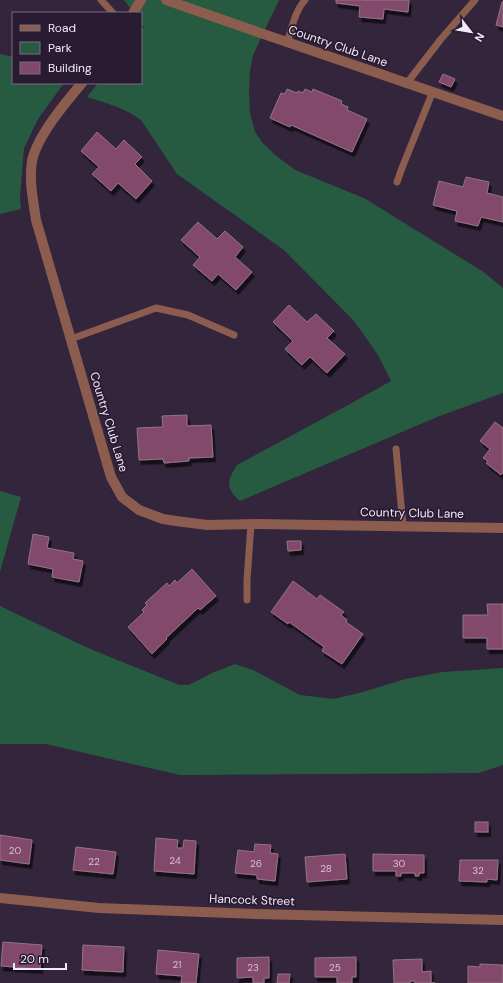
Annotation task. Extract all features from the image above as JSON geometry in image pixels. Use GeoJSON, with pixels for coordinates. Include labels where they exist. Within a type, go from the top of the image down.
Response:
{"type":"FeatureCollection","features":[{"type":"Feature","properties":{"kind":"street"},"geometry":{"type":"LineString","coordinates":[[134,12],[141,0]]}},
{"type":"Feature","properties":{"kind":"street","name":"Country Club Lane"},"geometry":{"type":"LineString","coordinates":[[166,0],[503,116]]}},
{"type":"Feature","properties":{"kind":"street","name":"Country Club Lane"},"geometry":{"type":"LineString","coordinates":[[81,84],[52,121],[36,149],[32,162],[32,190],[36,220],[111,477],[122,497],[139,510],[163,519],[207,525],[251,524],[503,528]]}},
{"type":"Feature","properties":{"kind":"street","name":"Hancock Street"},"geometry":{"type":"LineString","coordinates":[[0,898],[106,908],[256,914],[503,920]]}},
{"type":"Feature","properties":{"kind":"lane"},"geometry":{"type":"LineString","coordinates":[[101,0],[112,12]]}},
{"type":"Feature","properties":{"kind":"lane"},"geometry":{"type":"LineString","coordinates":[[287,42],[297,11],[305,0]]}},
{"type":"Feature","properties":{"kind":"lane"},"geometry":{"type":"LineString","coordinates":[[407,83],[441,39],[475,0]]}},
{"type":"Feature","properties":{"kind":"lane"},"geometry":{"type":"LineString","coordinates":[[397,182],[433,92]]}},
{"type":"Feature","properties":{"kind":"lane"},"geometry":{"type":"LineString","coordinates":[[71,339],[156,308],[188,315],[234,335]]}},
{"type":"Feature","properties":{"kind":"lane"},"geometry":{"type":"LineString","coordinates":[[396,449],[403,526]]}},
{"type":"Feature","properties":{"kind":"lane"},"geometry":{"type":"LineString","coordinates":[[247,600],[251,524]]}},
{"type":"Feature","properties":{"kind":"green space"},"geometry":{"type":"Polygon","coordinates":[[[124,0],[279,0],[253,55],[250,71],[250,113],[255,132],[262,142],[275,155],[295,170],[364,198],[482,271],[503,288],[503,393],[437,417],[240,501],[235,496],[229,484],[231,475],[237,465],[391,381],[378,355],[354,321],[284,250],[177,174],[141,120],[122,109],[87,97],[97,84],[142,84],[142,30],[144,27],[142,24],[142,12],[133,12],[124,0]]]}},
{"type":"Feature","properties":{"kind":"green space"},"geometry":{"type":"Polygon","coordinates":[[[0,54],[12,57],[12,84],[63,84],[38,119],[24,148],[20,197],[21,209],[0,214],[0,54]]]}},
{"type":"Feature","properties":{"kind":"green space"},"geometry":{"type":"Polygon","coordinates":[[[0,491],[21,497],[0,572],[0,491]]]}},
{"type":"Feature","properties":{"kind":"green space"},"geometry":{"type":"Polygon","coordinates":[[[0,606],[88,648],[179,685],[189,685],[212,673],[235,664],[253,670],[300,695],[334,699],[405,679],[443,672],[503,668],[503,765],[479,773],[180,775],[46,744],[0,744],[0,606]]]}},
{"type":"Feature","properties":{"kind":"building"},"geometry":{"type":"Polygon","coordinates":[[[336,0],[409,0],[408,12],[384,9],[383,19],[359,17],[360,6],[336,3],[336,0]]]}},
{"type":"Feature","properties":{"kind":"building"},"geometry":{"type":"Polygon","coordinates":[[[503,2],[503,27],[496,25],[503,2]]]}},
{"type":"Feature","properties":{"kind":"building"},"geometry":{"type":"Polygon","coordinates":[[[443,74],[455,79],[451,87],[439,82],[443,74]]]}},
{"type":"Feature","properties":{"kind":"building"},"geometry":{"type":"Polygon","coordinates":[[[287,89],[297,93],[298,91],[303,93],[305,89],[312,92],[313,89],[342,101],[341,104],[348,107],[347,110],[367,119],[352,152],[291,125],[290,127],[270,118],[281,93],[285,94],[287,89]]]}},
{"type":"Feature","properties":{"kind":"building"},"geometry":{"type":"Polygon","coordinates":[[[97,132],[116,149],[124,140],[142,157],[135,164],[152,181],[136,199],[118,183],[111,191],[92,174],[99,167],[81,151],[97,132]]]}},
{"type":"Feature","properties":{"kind":"building"},"geometry":{"type":"Polygon","coordinates":[[[466,177],[489,182],[487,193],[503,197],[503,222],[481,217],[478,226],[455,221],[457,211],[433,205],[439,181],[463,187],[466,177]]]}},
{"type":"Feature","properties":{"kind":"building"},"geometry":{"type":"Polygon","coordinates":[[[198,222],[217,239],[225,231],[243,247],[235,257],[252,272],[236,290],[218,274],[212,281],[193,265],[200,257],[181,240],[198,222]]]}},
{"type":"Feature","properties":{"kind":"building"},"geometry":{"type":"Polygon","coordinates":[[[289,305],[307,322],[316,314],[334,331],[327,338],[345,354],[327,373],[310,357],[302,365],[285,349],[293,341],[273,322],[289,305]]]}},
{"type":"Feature","properties":{"kind":"building"},"geometry":{"type":"Polygon","coordinates":[[[187,415],[187,426],[211,425],[213,457],[189,458],[189,461],[164,463],[163,459],[139,460],[137,428],[163,427],[162,416],[187,415]]]}},
{"type":"Feature","properties":{"kind":"building"},"geometry":{"type":"Polygon","coordinates":[[[495,422],[503,428],[503,472],[501,475],[486,463],[488,461],[483,458],[490,449],[480,441],[495,422]]]}},
{"type":"Feature","properties":{"kind":"building"},"geometry":{"type":"Polygon","coordinates":[[[33,534],[49,537],[47,548],[74,553],[73,559],[83,561],[79,582],[52,577],[53,569],[28,564],[33,534]]]}},
{"type":"Feature","properties":{"kind":"building"},"geometry":{"type":"Polygon","coordinates":[[[287,541],[301,541],[301,550],[288,551],[287,541]]]}},
{"type":"Feature","properties":{"kind":"building"},"geometry":{"type":"Polygon","coordinates":[[[192,569],[216,596],[200,610],[198,608],[166,638],[167,639],[152,654],[128,627],[144,612],[142,610],[147,605],[145,603],[167,583],[169,586],[175,580],[177,583],[192,569]]]}},
{"type":"Feature","properties":{"kind":"building"},"geometry":{"type":"Polygon","coordinates":[[[293,581],[317,599],[320,595],[344,612],[341,615],[347,620],[346,622],[363,634],[342,664],[322,651],[324,647],[289,622],[288,624],[271,612],[293,581]]]}},
{"type":"Feature","properties":{"kind":"building"},"geometry":{"type":"Polygon","coordinates":[[[487,604],[503,604],[503,649],[487,649],[487,638],[463,638],[463,615],[488,615],[487,604]]]}},
{"type":"Feature","properties":{"kind":"building"},"geometry":{"type":"Polygon","coordinates":[[[475,822],[488,822],[488,832],[475,832],[475,822]]]}},
{"type":"Feature","properties":{"kind":"building"},"geometry":{"type":"Polygon","coordinates":[[[0,835],[32,840],[29,864],[0,860],[0,835]]]}},
{"type":"Feature","properties":{"kind":"building"},"geometry":{"type":"Polygon","coordinates":[[[156,838],[178,840],[177,848],[183,848],[184,840],[196,841],[194,874],[154,871],[156,838]]]}},
{"type":"Feature","properties":{"kind":"building"},"geometry":{"type":"Polygon","coordinates":[[[255,844],[271,845],[270,853],[278,854],[275,881],[257,879],[257,875],[235,873],[238,850],[254,852],[255,844]]]}},
{"type":"Feature","properties":{"kind":"building"},"geometry":{"type":"Polygon","coordinates":[[[76,847],[116,852],[113,874],[73,870],[76,847]]]}},
{"type":"Feature","properties":{"kind":"building"},"geometry":{"type":"Polygon","coordinates":[[[345,854],[347,879],[307,882],[305,857],[345,854]]]}},
{"type":"Feature","properties":{"kind":"building"},"geometry":{"type":"Polygon","coordinates":[[[373,854],[424,855],[424,873],[419,873],[419,876],[415,876],[415,873],[401,873],[401,876],[396,876],[396,871],[373,871],[373,854]]]}},
{"type":"Feature","properties":{"kind":"building"},"geometry":{"type":"Polygon","coordinates":[[[460,860],[498,860],[497,880],[487,879],[487,882],[459,881],[460,860]]]}},
{"type":"Feature","properties":{"kind":"building"},"geometry":{"type":"Polygon","coordinates":[[[3,942],[42,945],[40,969],[1,966],[3,942]]]}},
{"type":"Feature","properties":{"kind":"building"},"geometry":{"type":"Polygon","coordinates":[[[83,945],[124,947],[123,972],[82,970],[83,945]]]}},
{"type":"Feature","properties":{"kind":"building"},"geometry":{"type":"Polygon","coordinates":[[[158,950],[199,954],[196,983],[181,983],[182,976],[156,974],[158,950]]]}},
{"type":"Feature","properties":{"kind":"building"},"geometry":{"type":"Polygon","coordinates":[[[269,957],[269,978],[264,978],[264,983],[253,983],[253,977],[237,978],[237,958],[269,957]]]}},
{"type":"Feature","properties":{"kind":"building"},"geometry":{"type":"Polygon","coordinates":[[[356,957],[356,977],[352,977],[352,983],[337,983],[337,977],[315,977],[315,958],[356,957]]]}},
{"type":"Feature","properties":{"kind":"building"},"geometry":{"type":"Polygon","coordinates":[[[422,959],[422,972],[431,971],[431,983],[415,983],[415,981],[410,981],[410,983],[394,983],[393,960],[422,959]]]}},
{"type":"Feature","properties":{"kind":"building"},"geometry":{"type":"Polygon","coordinates":[[[480,964],[503,965],[503,983],[468,983],[468,966],[480,967],[480,964]]]}},
{"type":"Feature","properties":{"kind":"building"},"geometry":{"type":"Polygon","coordinates":[[[278,974],[290,974],[289,983],[277,983],[278,974]]]}}]}
